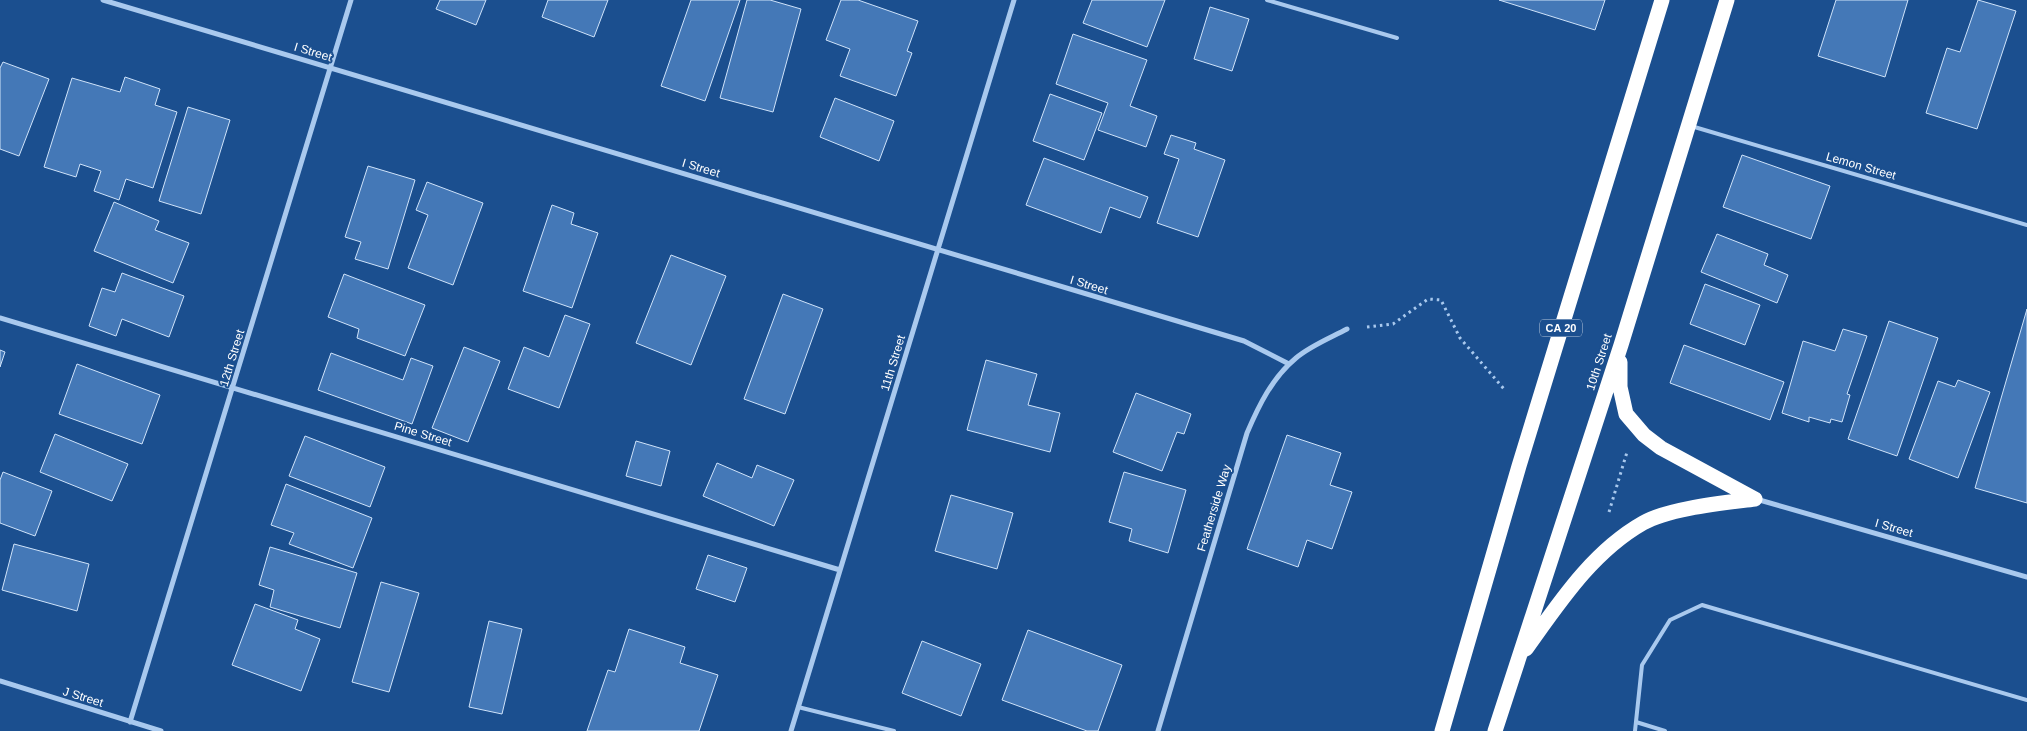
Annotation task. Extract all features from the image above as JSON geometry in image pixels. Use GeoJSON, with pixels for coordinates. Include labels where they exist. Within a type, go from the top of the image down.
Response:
{"type":"FeatureCollection","features":[{"type":"Feature","properties":{"kind":"highway","name":"CA 20"},"geometry":{"type":"LineString","coordinates":[[1442,731],[1519,466],[1662,0]]}},
{"type":"Feature","properties":{"kind":"highway","name":"10th Street"},"geometry":{"type":"LineString","coordinates":[[1495,731],[1621,345],[1727,0]]}},
{"type":"Feature","properties":{"kind":"highway"},"geometry":{"type":"LineString","coordinates":[[1621,345],[1620,387],[1626,414],[1644,435],[1661,448],[1755,499]]}},
{"type":"Feature","properties":{"kind":"highway"},"geometry":{"type":"LineString","coordinates":[[1518,660],[1571,586],[1609,548],[1644,522],[1674,512],[1755,499]]}},
{"type":"Feature","properties":{"kind":"street","name":"I Street"},"geometry":{"type":"LineString","coordinates":[[103,0],[1244,341],[1289,364]]}},
{"type":"Feature","properties":{"kind":"street","name":"12th Street"},"geometry":{"type":"LineString","coordinates":[[130,722],[234,388],[351,0]]}},
{"type":"Feature","properties":{"kind":"street","name":"11th Street"},"geometry":{"type":"LineString","coordinates":[[791,731],[1014,0]]}},
{"type":"Feature","properties":{"kind":"street","name":"Pine Street"},"geometry":{"type":"LineString","coordinates":[[0,318],[840,570]]}},
{"type":"Feature","properties":{"kind":"street","name":"Featherside Way"},"geometry":{"type":"LineString","coordinates":[[1158,731],[1247,433],[1259,404],[1278,376],[1289,364],[1313,347],[1347,329]]}},
{"type":"Feature","properties":{"kind":"street","name":"I Street"},"geometry":{"type":"LineString","coordinates":[[1755,499],[2027,577]]}},
{"type":"Feature","properties":{"kind":"street","name":"J Street"},"geometry":{"type":"LineString","coordinates":[[0,682],[161,731]]}},
{"type":"Feature","properties":{"kind":"lane"},"geometry":{"type":"LineString","coordinates":[[1267,0],[1397,38]]}},
{"type":"Feature","properties":{"kind":"lane","name":"Lemon Street"},"geometry":{"type":"LineString","coordinates":[[1689,126],[2027,225]]}},
{"type":"Feature","properties":{"kind":"lane"},"geometry":{"type":"LineString","coordinates":[[1635,731],[1642,665],[1670,620],[1702,605],[2027,700]]}},
{"type":"Feature","properties":{"kind":"lane"},"geometry":{"type":"LineString","coordinates":[[798,707],[894,731]]}},
{"type":"Feature","properties":{"kind":"lane"},"geometry":{"type":"LineString","coordinates":[[1636,722],[1665,731]]}},
{"type":"Feature","properties":{"kind":"path"},"geometry":{"type":"LineString","coordinates":[[1347,329],[1394,324],[1428,300],[1441,300],[1460,338],[1504,389]]}},
{"type":"Feature","properties":{"kind":"path"},"geometry":{"type":"LineString","coordinates":[[1609,512],[1629,445]]}},
{"type":"Feature","properties":{"kind":"building"},"geometry":{"type":"Polygon","coordinates":[[[440,0],[486,0],[476,25],[436,9],[440,0]]]}},
{"type":"Feature","properties":{"kind":"building"},"geometry":{"type":"Polygon","coordinates":[[[548,0],[608,0],[594,37],[542,17],[548,0]]]}},
{"type":"Feature","properties":{"kind":"building"},"geometry":{"type":"Polygon","coordinates":[[[691,0],[740,0],[705,101],[661,86],[691,0]]]}},
{"type":"Feature","properties":{"kind":"building"},"geometry":{"type":"Polygon","coordinates":[[[747,0],[770,0],[801,9],[773,112],[720,98],[747,0]]]}},
{"type":"Feature","properties":{"kind":"building"},"geometry":{"type":"Polygon","coordinates":[[[841,0],[858,0],[918,21],[907,51],[912,53],[896,96],[840,76],[850,49],[826,40],[841,0]]]}},
{"type":"Feature","properties":{"kind":"building"},"geometry":{"type":"Polygon","coordinates":[[[1092,0],[1165,0],[1147,47],[1083,23],[1092,0]]]}},
{"type":"Feature","properties":{"kind":"building"},"geometry":{"type":"Polygon","coordinates":[[[1499,0],[1605,0],[1595,30],[1499,0]]]}},
{"type":"Feature","properties":{"kind":"building"},"geometry":{"type":"Polygon","coordinates":[[[1836,0],[1908,0],[1885,77],[1818,56],[1836,0]]]}},
{"type":"Feature","properties":{"kind":"building"},"geometry":{"type":"Polygon","coordinates":[[[1978,0],[2016,11],[1977,129],[1926,113],[1947,48],[1960,52],[1978,0]]]}},
{"type":"Feature","properties":{"kind":"building"},"geometry":{"type":"Polygon","coordinates":[[[1210,7],[1249,19],[1232,71],[1194,59],[1210,7]]]}},
{"type":"Feature","properties":{"kind":"building"},"geometry":{"type":"Polygon","coordinates":[[[1073,34],[1147,60],[1130,106],[1157,116],[1146,147],[1098,130],[1108,103],[1056,84],[1073,34]]]}},
{"type":"Feature","properties":{"kind":"building"},"geometry":{"type":"Polygon","coordinates":[[[3,62],[49,79],[19,156],[0,149],[0,68],[3,62]]]}},
{"type":"Feature","properties":{"kind":"building"},"geometry":{"type":"Polygon","coordinates":[[[125,77],[160,89],[155,105],[177,112],[153,188],[126,179],[119,200],[94,191],[101,171],[80,164],[76,177],[44,167],[72,78],[120,92],[125,77]]]}},
{"type":"Feature","properties":{"kind":"building"},"geometry":{"type":"Polygon","coordinates":[[[1050,94],[1102,113],[1084,160],[1033,141],[1050,94]]]}},
{"type":"Feature","properties":{"kind":"building"},"geometry":{"type":"Polygon","coordinates":[[[835,98],[894,121],[879,161],[820,137],[835,98]]]}},
{"type":"Feature","properties":{"kind":"building"},"geometry":{"type":"Polygon","coordinates":[[[188,107],[230,120],[201,214],[159,201],[188,107]]]}},
{"type":"Feature","properties":{"kind":"building"},"geometry":{"type":"Polygon","coordinates":[[[1171,135],[1196,143],[1194,149],[1225,160],[1198,237],[1157,223],[1179,159],[1164,154],[1171,135]]]}},
{"type":"Feature","properties":{"kind":"building"},"geometry":{"type":"Polygon","coordinates":[[[1742,155],[1830,186],[1811,239],[1723,207],[1742,155]]]}},
{"type":"Feature","properties":{"kind":"building"},"geometry":{"type":"Polygon","coordinates":[[[1044,158],[1148,197],[1140,218],[1110,207],[1101,233],[1026,205],[1044,158]]]}},
{"type":"Feature","properties":{"kind":"building"},"geometry":{"type":"Polygon","coordinates":[[[368,166],[415,180],[388,269],[355,259],[361,242],[345,237],[368,166]]]}},
{"type":"Feature","properties":{"kind":"building"},"geometry":{"type":"Polygon","coordinates":[[[427,182],[483,203],[453,285],[408,268],[428,215],[416,210],[427,182]]]}},
{"type":"Feature","properties":{"kind":"building"},"geometry":{"type":"Polygon","coordinates":[[[114,202],[159,221],[155,230],[189,243],[173,283],[94,251],[114,202]]]}},
{"type":"Feature","properties":{"kind":"building"},"geometry":{"type":"Polygon","coordinates":[[[552,205],[574,213],[571,224],[598,233],[572,308],[523,291],[552,205]]]}},
{"type":"Feature","properties":{"kind":"building"},"geometry":{"type":"Polygon","coordinates":[[[1717,234],[1768,254],[1764,265],[1788,275],[1777,303],[1701,272],[1717,234]]]}},
{"type":"Feature","properties":{"kind":"building"},"geometry":{"type":"Polygon","coordinates":[[[671,255],[726,276],[691,365],[636,343],[671,255]]]}},
{"type":"Feature","properties":{"kind":"building"},"geometry":{"type":"Polygon","coordinates":[[[122,273],[184,296],[169,337],[122,319],[116,336],[89,326],[102,288],[115,292],[122,273]]]}},
{"type":"Feature","properties":{"kind":"building"},"geometry":{"type":"Polygon","coordinates":[[[344,274],[425,305],[405,356],[357,338],[359,329],[328,317],[344,274]]]}},
{"type":"Feature","properties":{"kind":"building"},"geometry":{"type":"Polygon","coordinates":[[[1705,284],[1760,305],[1745,345],[1690,324],[1705,284]]]}},
{"type":"Feature","properties":{"kind":"building"},"geometry":{"type":"Polygon","coordinates":[[[783,294],[823,309],[785,414],[744,399],[783,294]]]}},
{"type":"Feature","properties":{"kind":"building"},"geometry":{"type":"Polygon","coordinates":[[[2027,309],[2027,503],[1975,488],[2027,309]]]}},
{"type":"Feature","properties":{"kind":"building"},"geometry":{"type":"Polygon","coordinates":[[[565,315],[590,324],[559,408],[508,389],[524,347],[549,357],[565,315]]]}},
{"type":"Feature","properties":{"kind":"building"},"geometry":{"type":"Polygon","coordinates":[[[1889,321],[1938,338],[1897,456],[1848,439],[1889,321]]]}},
{"type":"Feature","properties":{"kind":"building"},"geometry":{"type":"Polygon","coordinates":[[[1843,329],[1867,336],[1847,394],[1850,395],[1842,422],[1831,419],[1830,423],[1809,417],[1809,422],[1782,413],[1803,341],[1835,351],[1843,329]]]}},
{"type":"Feature","properties":{"kind":"building"},"geometry":{"type":"Polygon","coordinates":[[[1684,345],[1784,382],[1770,420],[1670,383],[1684,345]]]}},
{"type":"Feature","properties":{"kind":"building"},"geometry":{"type":"Polygon","coordinates":[[[464,347],[500,361],[468,442],[432,428],[464,347]]]}},
{"type":"Feature","properties":{"kind":"building"},"geometry":{"type":"Polygon","coordinates":[[[0,350],[5,352],[0,367],[0,350]]]}},
{"type":"Feature","properties":{"kind":"building"},"geometry":{"type":"Polygon","coordinates":[[[331,353],[403,380],[411,358],[433,366],[412,424],[318,390],[331,353]]]}},
{"type":"Feature","properties":{"kind":"building"},"geometry":{"type":"Polygon","coordinates":[[[986,360],[1037,374],[1028,405],[1060,413],[1050,452],[967,430],[986,360]]]}},
{"type":"Feature","properties":{"kind":"building"},"geometry":{"type":"Polygon","coordinates":[[[77,364],[160,395],[142,444],[59,414],[77,364]]]}},
{"type":"Feature","properties":{"kind":"building"},"geometry":{"type":"Polygon","coordinates":[[[1958,380],[1990,392],[1958,478],[1909,459],[1938,381],[1955,387],[1958,380]]]}},
{"type":"Feature","properties":{"kind":"building"},"geometry":{"type":"Polygon","coordinates":[[[1136,393],[1191,414],[1184,434],[1177,432],[1162,471],[1113,452],[1136,393]]]}},
{"type":"Feature","properties":{"kind":"building"},"geometry":{"type":"Polygon","coordinates":[[[55,434],[128,464],[112,501],[40,472],[55,434]]]}},
{"type":"Feature","properties":{"kind":"building"},"geometry":{"type":"Polygon","coordinates":[[[1287,435],[1341,453],[1330,485],[1352,492],[1332,549],[1307,540],[1298,567],[1247,549],[1287,435]]]}},
{"type":"Feature","properties":{"kind":"building"},"geometry":{"type":"Polygon","coordinates":[[[305,436],[385,467],[370,507],[289,476],[305,436]]]}},
{"type":"Feature","properties":{"kind":"building"},"geometry":{"type":"Polygon","coordinates":[[[636,441],[670,451],[661,486],[626,476],[636,441]]]}},
{"type":"Feature","properties":{"kind":"building"},"geometry":{"type":"Polygon","coordinates":[[[717,463],[752,478],[757,465],[794,480],[774,526],[703,496],[717,463]]]}},
{"type":"Feature","properties":{"kind":"building"},"geometry":{"type":"Polygon","coordinates":[[[3,472],[52,491],[35,536],[0,523],[0,480],[3,472]]]}},
{"type":"Feature","properties":{"kind":"building"},"geometry":{"type":"Polygon","coordinates":[[[1124,472],[1186,490],[1168,553],[1129,541],[1132,529],[1109,522],[1124,472]]]}},
{"type":"Feature","properties":{"kind":"building"},"geometry":{"type":"Polygon","coordinates":[[[286,484],[372,518],[353,568],[289,544],[294,533],[271,525],[286,484]]]}},
{"type":"Feature","properties":{"kind":"building"},"geometry":{"type":"Polygon","coordinates":[[[951,495],[1013,513],[997,569],[935,551],[951,495]]]}},
{"type":"Feature","properties":{"kind":"building"},"geometry":{"type":"Polygon","coordinates":[[[14,544],[89,564],[77,611],[2,590],[14,544]]]}},
{"type":"Feature","properties":{"kind":"building"},"geometry":{"type":"Polygon","coordinates":[[[270,547],[357,573],[340,628],[270,607],[274,590],[259,585],[270,547]]]}},
{"type":"Feature","properties":{"kind":"building"},"geometry":{"type":"Polygon","coordinates":[[[708,555],[747,568],[735,602],[696,589],[708,555]]]}},
{"type":"Feature","properties":{"kind":"building"},"geometry":{"type":"Polygon","coordinates":[[[381,582],[419,593],[389,692],[352,682],[381,582]]]}},
{"type":"Feature","properties":{"kind":"building"},"geometry":{"type":"Polygon","coordinates":[[[255,604],[298,620],[295,629],[320,639],[301,691],[232,665],[255,604]]]}},
{"type":"Feature","properties":{"kind":"building"},"geometry":{"type":"Polygon","coordinates":[[[489,621],[522,629],[502,714],[469,707],[489,621]]]}},
{"type":"Feature","properties":{"kind":"building"},"geometry":{"type":"Polygon","coordinates":[[[629,629],[685,647],[680,663],[718,675],[699,731],[587,731],[608,670],[615,672],[629,629]]]}},
{"type":"Feature","properties":{"kind":"building"},"geometry":{"type":"Polygon","coordinates":[[[1028,630],[1122,665],[1098,731],[1087,731],[1002,700],[1028,630]]]}},
{"type":"Feature","properties":{"kind":"building"},"geometry":{"type":"Polygon","coordinates":[[[922,641],[981,664],[961,716],[902,693],[922,641]]]}}]}
